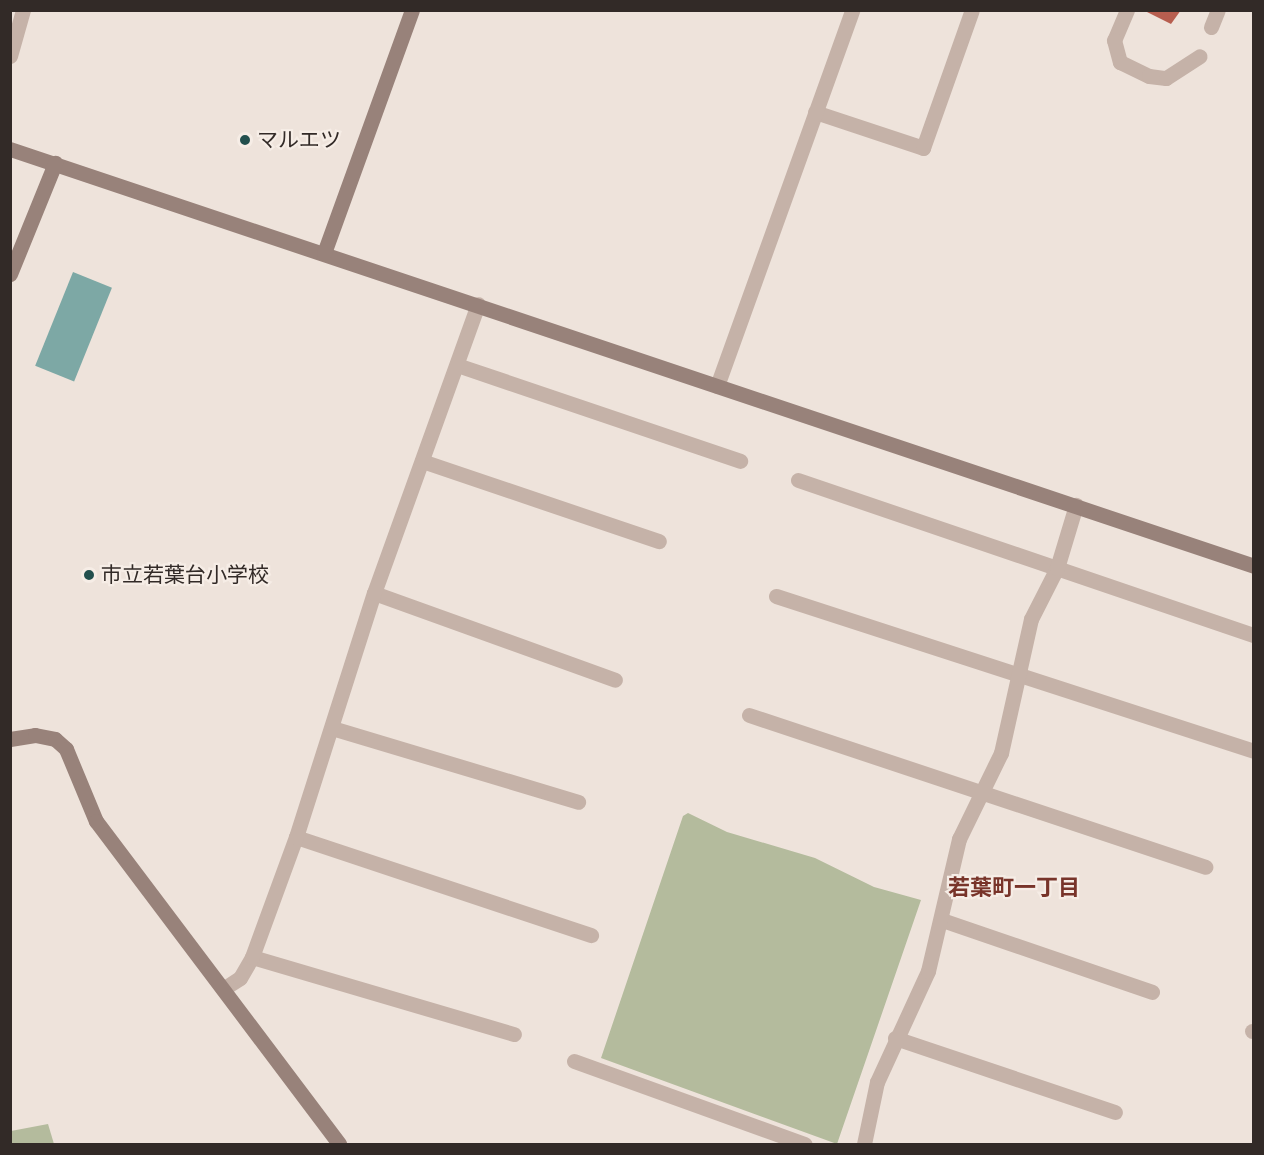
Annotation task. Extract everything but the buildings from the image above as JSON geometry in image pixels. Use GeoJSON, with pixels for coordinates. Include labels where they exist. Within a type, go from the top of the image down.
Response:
{"type":"FeatureCollection","features":[{"type":"Feature","properties":{"kind":"street"},"geometry":{"type":"LineString","coordinates":[[10,56],[24,10]]}},
{"type":"Feature","properties":{"kind":"street"},"geometry":{"type":"LineString","coordinates":[[324,253],[412,10]]}},
{"type":"Feature","properties":{"kind":"street"},"geometry":{"type":"LineString","coordinates":[[717,386],[852,10]]}},
{"type":"Feature","properties":{"kind":"street"},"geometry":{"type":"LineString","coordinates":[[815,112],[923,148],[972,10]]}},
{"type":"Feature","properties":{"kind":"street"},"geometry":{"type":"LineString","coordinates":[[1126,10],[1114,40],[1120,62],[1149,76],[1166,78],[1200,56]]}},
{"type":"Feature","properties":{"kind":"street"},"geometry":{"type":"LineString","coordinates":[[1211,27],[1218,10]]}},
{"type":"Feature","properties":{"kind":"street"},"geometry":{"type":"LineString","coordinates":[[10,148],[1254,566]]}},
{"type":"Feature","properties":{"kind":"street"},"geometry":{"type":"LineString","coordinates":[[10,274],[55,163]]}},
{"type":"Feature","properties":{"kind":"street"},"geometry":{"type":"LineString","coordinates":[[223,989],[240,978],[252,957],[297,837],[374,593],[478,304]]}},
{"type":"Feature","properties":{"kind":"street"},"geometry":{"type":"LineString","coordinates":[[457,365],[740,461]]}},
{"type":"Feature","properties":{"kind":"street"},"geometry":{"type":"LineString","coordinates":[[422,461],[659,541]]}},
{"type":"Feature","properties":{"kind":"street"},"geometry":{"type":"LineString","coordinates":[[798,480],[1254,635]]}},
{"type":"Feature","properties":{"kind":"street"},"geometry":{"type":"LineString","coordinates":[[864,1144],[877,1082],[895,1038],[928,971],[942,920],[959,839],[983,791],[1012,718],[1037,600],[1057,568],[1076,505]]}},
{"type":"Feature","properties":{"kind":"street"},"geometry":{"type":"LineString","coordinates":[[374,593],[615,680]]}},
{"type":"Feature","properties":{"kind":"street"},"geometry":{"type":"LineString","coordinates":[[776,596],[1021,673],[1254,751]]}},
{"type":"Feature","properties":{"kind":"street"},"geometry":{"type":"LineString","coordinates":[[749,715],[983,791],[1205,867]]}},
{"type":"Feature","properties":{"kind":"street"},"geometry":{"type":"LineString","coordinates":[[333,728],[578,802]]}},
{"type":"Feature","properties":{"kind":"street"},"geometry":{"type":"LineString","coordinates":[[10,739],[35,735],[55,739],[66,749],[96,821],[339,1144]]}},
{"type":"Feature","properties":{"kind":"street"},"geometry":{"type":"LineString","coordinates":[[297,837],[591,935]]}},
{"type":"Feature","properties":{"kind":"street"},"geometry":{"type":"LineString","coordinates":[[942,920],[1152,992]]}},
{"type":"Feature","properties":{"kind":"street"},"geometry":{"type":"LineString","coordinates":[[252,957],[514,1034]]}},
{"type":"Feature","properties":{"kind":"street"},"geometry":{"type":"LineString","coordinates":[[895,1038],[1115,1112]]}},
{"type":"Feature","properties":{"kind":"street"},"geometry":{"type":"LineString","coordinates":[[574,1061],[805,1144]]}},
{"type":"Feature","properties":{"kind":"green space"},"geometry":{"type":"Polygon","coordinates":[[[688,813],[727,832],[815,858],[874,887],[921,900],[837,1144],[601,1058],[683,816],[688,813]]]}},
{"type":"Feature","properties":{"kind":"green space"},"geometry":{"type":"Polygon","coordinates":[[[48,1124],[54,1144],[11,1144],[11,1131],[48,1124]]]}},
{"type":"Feature","properties":{"kind":"water"},"geometry":{"type":"Polygon","coordinates":[[[73,272],[112,288],[74,381],[35,366],[73,272]]]}},
{"type":"Feature","properties":{"kind":"place","name":"マルエツ"},"geometry":{"type":"Point","coordinates":[245,140]}},
{"type":"Feature","properties":{"kind":"place","name":"市立若葉台小学校"},"geometry":{"type":"Point","coordinates":[89,575]}},
{"type":"Feature","properties":{"kind":"district","name":"若葉町一丁目"},"geometry":{"type":"Point","coordinates":[1014,888]}}]}
